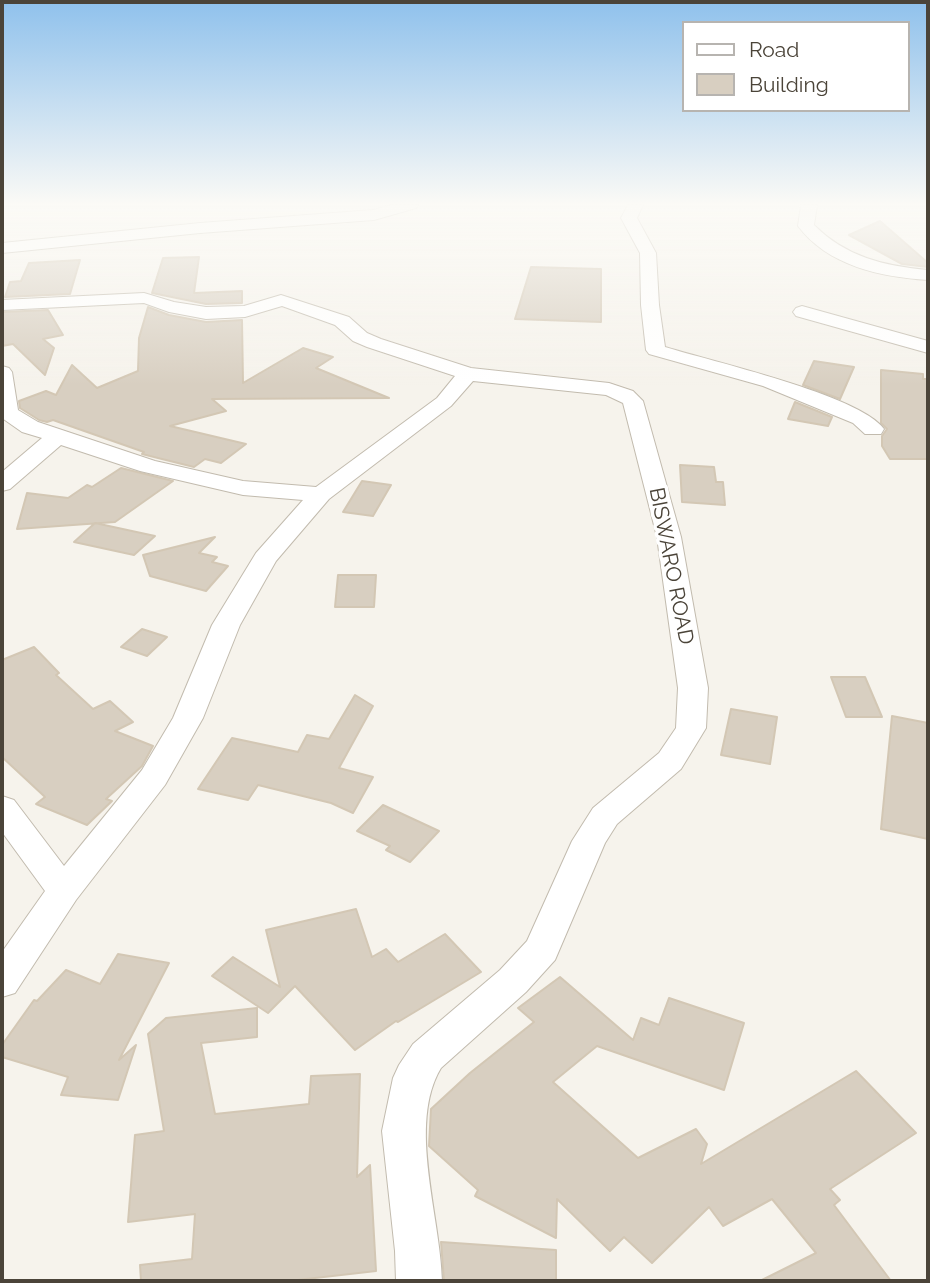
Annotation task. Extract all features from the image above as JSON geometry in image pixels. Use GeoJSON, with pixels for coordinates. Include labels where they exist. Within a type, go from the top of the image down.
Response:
{"type":"FeatureCollection","features":[{"type":"Feature","properties":{"kind":"street"},"geometry":{"type":"LineString","coordinates":[[648,265],[656,350],[770,382],[861,418],[873,429]]}},
{"type":"Feature","properties":{"kind":"street"},"geometry":{"type":"LineString","coordinates":[[871,265],[885,270],[928,275]]}},
{"type":"Feature","properties":{"kind":"street","name":"BISWARO ROAD"},"geometry":{"type":"LineString","coordinates":[[2,305],[144,298],[176,309],[216,313],[245,311],[281,300],[342,321],[360,337],[374,343],[468,374],[609,389],[626,395],[633,401],[669,537],[693,688],[691,728],[670,761],[605,816],[589,841],[542,950],[513,981],[427,1056],[413,1078],[403,1131],[418,1251],[419,1281]]}},
{"type":"Feature","properties":{"kind":"street"},"geometry":{"type":"LineString","coordinates":[[802,312],[928,347]]}},
{"type":"Feature","properties":{"kind":"street"},"geometry":{"type":"LineString","coordinates":[[2,372],[5,410],[30,427],[148,466],[200,479],[243,488],[321,494]]}},
{"type":"Feature","properties":{"kind":"street"},"geometry":{"type":"LineString","coordinates":[[2,982],[64,891],[155,777],[188,719],[226,625],[265,558],[321,494],[444,402],[468,374]]}},
{"type":"Feature","properties":{"kind":"street"},"geometry":{"type":"LineString","coordinates":[[2,484],[57,437]]}},
{"type":"Feature","properties":{"kind":"street"},"geometry":{"type":"LineString","coordinates":[[2,808],[64,891]]}},
{"type":"Feature","properties":{"kind":"building"},"geometry":{"type":"Polygon","coordinates":[[[28,265],[79,265],[70,294],[5,297],[10,282],[21,281],[28,265]]]}},
{"type":"Feature","properties":{"kind":"building"},"geometry":{"type":"Polygon","coordinates":[[[161,265],[198,265],[194,293],[242,291],[242,303],[206,304],[152,293],[161,265]]]}},
{"type":"Feature","properties":{"kind":"building"},"geometry":{"type":"Polygon","coordinates":[[[531,267],[601,269],[601,322],[515,319],[531,267]]]}},
{"type":"Feature","properties":{"kind":"building"},"geometry":{"type":"Polygon","coordinates":[[[148,307],[169,315],[206,322],[242,320],[243,383],[303,348],[333,357],[316,368],[389,398],[212,399],[226,411],[170,426],[246,444],[221,463],[205,459],[194,467],[142,454],[144,452],[53,420],[39,420],[20,408],[19,401],[46,391],[56,395],[72,365],[97,388],[138,371],[139,338],[148,307]]]}},
{"type":"Feature","properties":{"kind":"building"},"geometry":{"type":"Polygon","coordinates":[[[48,310],[63,335],[43,339],[54,348],[45,375],[13,344],[2,346],[2,312],[48,310]]]}},
{"type":"Feature","properties":{"kind":"building"},"geometry":{"type":"Polygon","coordinates":[[[814,361],[854,367],[840,399],[803,385],[814,361]]]}},
{"type":"Feature","properties":{"kind":"building"},"geometry":{"type":"Polygon","coordinates":[[[881,370],[923,374],[923,379],[928,379],[928,459],[890,459],[882,446],[882,436],[887,429],[881,423],[881,370]]]}},
{"type":"Feature","properties":{"kind":"building"},"geometry":{"type":"Polygon","coordinates":[[[795,402],[832,417],[828,426],[788,419],[795,402]]]}},
{"type":"Feature","properties":{"kind":"building"},"geometry":{"type":"Polygon","coordinates":[[[680,465],[714,467],[716,482],[723,482],[725,505],[682,502],[680,465]]]}},
{"type":"Feature","properties":{"kind":"building"},"geometry":{"type":"Polygon","coordinates":[[[121,468],[173,481],[115,522],[17,529],[27,493],[68,498],[87,485],[92,487],[121,468]]]}},
{"type":"Feature","properties":{"kind":"building"},"geometry":{"type":"Polygon","coordinates":[[[362,481],[391,485],[373,516],[343,512],[362,481]]]}},
{"type":"Feature","properties":{"kind":"building"},"geometry":{"type":"Polygon","coordinates":[[[95,523],[155,536],[134,555],[74,542],[95,523]]]}},
{"type":"Feature","properties":{"kind":"building"},"geometry":{"type":"Polygon","coordinates":[[[215,537],[199,553],[217,557],[212,562],[228,566],[206,591],[150,576],[143,555],[215,537]]]}},
{"type":"Feature","properties":{"kind":"building"},"geometry":{"type":"Polygon","coordinates":[[[338,575],[376,575],[374,607],[335,607],[338,575]]]}},
{"type":"Feature","properties":{"kind":"building"},"geometry":{"type":"Polygon","coordinates":[[[142,629],[167,637],[147,656],[121,647],[142,629]]]}},
{"type":"Feature","properties":{"kind":"building"},"geometry":{"type":"Polygon","coordinates":[[[34,647],[59,673],[56,675],[93,709],[110,701],[133,722],[115,731],[153,746],[142,766],[106,799],[112,801],[87,825],[36,804],[45,797],[2,757],[2,660],[34,647]]]}},
{"type":"Feature","properties":{"kind":"building"},"geometry":{"type":"Polygon","coordinates":[[[831,677],[865,677],[882,717],[846,717],[831,677]]]}},
{"type":"Feature","properties":{"kind":"building"},"geometry":{"type":"Polygon","coordinates":[[[355,695],[373,706],[339,768],[373,777],[353,813],[331,803],[258,785],[248,800],[198,789],[232,738],[298,752],[307,735],[329,739],[355,695]]]}},
{"type":"Feature","properties":{"kind":"building"},"geometry":{"type":"Polygon","coordinates":[[[731,709],[777,717],[770,764],[721,755],[731,709]]]}},
{"type":"Feature","properties":{"kind":"building"},"geometry":{"type":"Polygon","coordinates":[[[892,716],[928,723],[928,839],[881,829],[892,716]]]}},
{"type":"Feature","properties":{"kind":"building"},"geometry":{"type":"Polygon","coordinates":[[[383,805],[439,831],[410,862],[386,850],[390,846],[357,831],[383,805]]]}},
{"type":"Feature","properties":{"kind":"building"},"geometry":{"type":"Polygon","coordinates":[[[356,909],[372,957],[386,949],[398,962],[445,934],[481,972],[396,1021],[355,1050],[295,986],[268,1013],[212,976],[233,957],[280,987],[266,930],[356,909]]]}},
{"type":"Feature","properties":{"kind":"building"},"geometry":{"type":"Polygon","coordinates":[[[118,954],[169,963],[119,1060],[136,1045],[118,1100],[61,1095],[68,1077],[2,1057],[2,1045],[34,1000],[37,1001],[66,970],[100,984],[118,954]]]}},
{"type":"Feature","properties":{"kind":"building"},"geometry":{"type":"Polygon","coordinates":[[[560,977],[633,1040],[641,1018],[659,1025],[669,998],[744,1023],[724,1090],[597,1046],[553,1082],[638,1158],[696,1129],[707,1144],[701,1164],[856,1071],[916,1133],[830,1189],[840,1200],[834,1205],[891,1281],[760,1281],[816,1253],[772,1199],[723,1226],[709,1207],[652,1263],[624,1237],[610,1251],[557,1199],[556,1238],[475,1196],[478,1190],[429,1146],[431,1109],[470,1073],[534,1022],[518,1008],[560,977]]]}},
{"type":"Feature","properties":{"kind":"building"},"geometry":{"type":"Polygon","coordinates":[[[257,1008],[257,1037],[201,1043],[215,1114],[309,1104],[311,1076],[360,1074],[357,1177],[370,1165],[376,1271],[289,1281],[141,1281],[140,1265],[192,1259],[195,1214],[128,1222],[135,1135],[164,1131],[148,1034],[166,1018],[257,1008]]]}},
{"type":"Feature","properties":{"kind":"building"},"geometry":{"type":"Polygon","coordinates":[[[441,1242],[556,1250],[556,1281],[444,1281],[441,1242]]]}}]}
